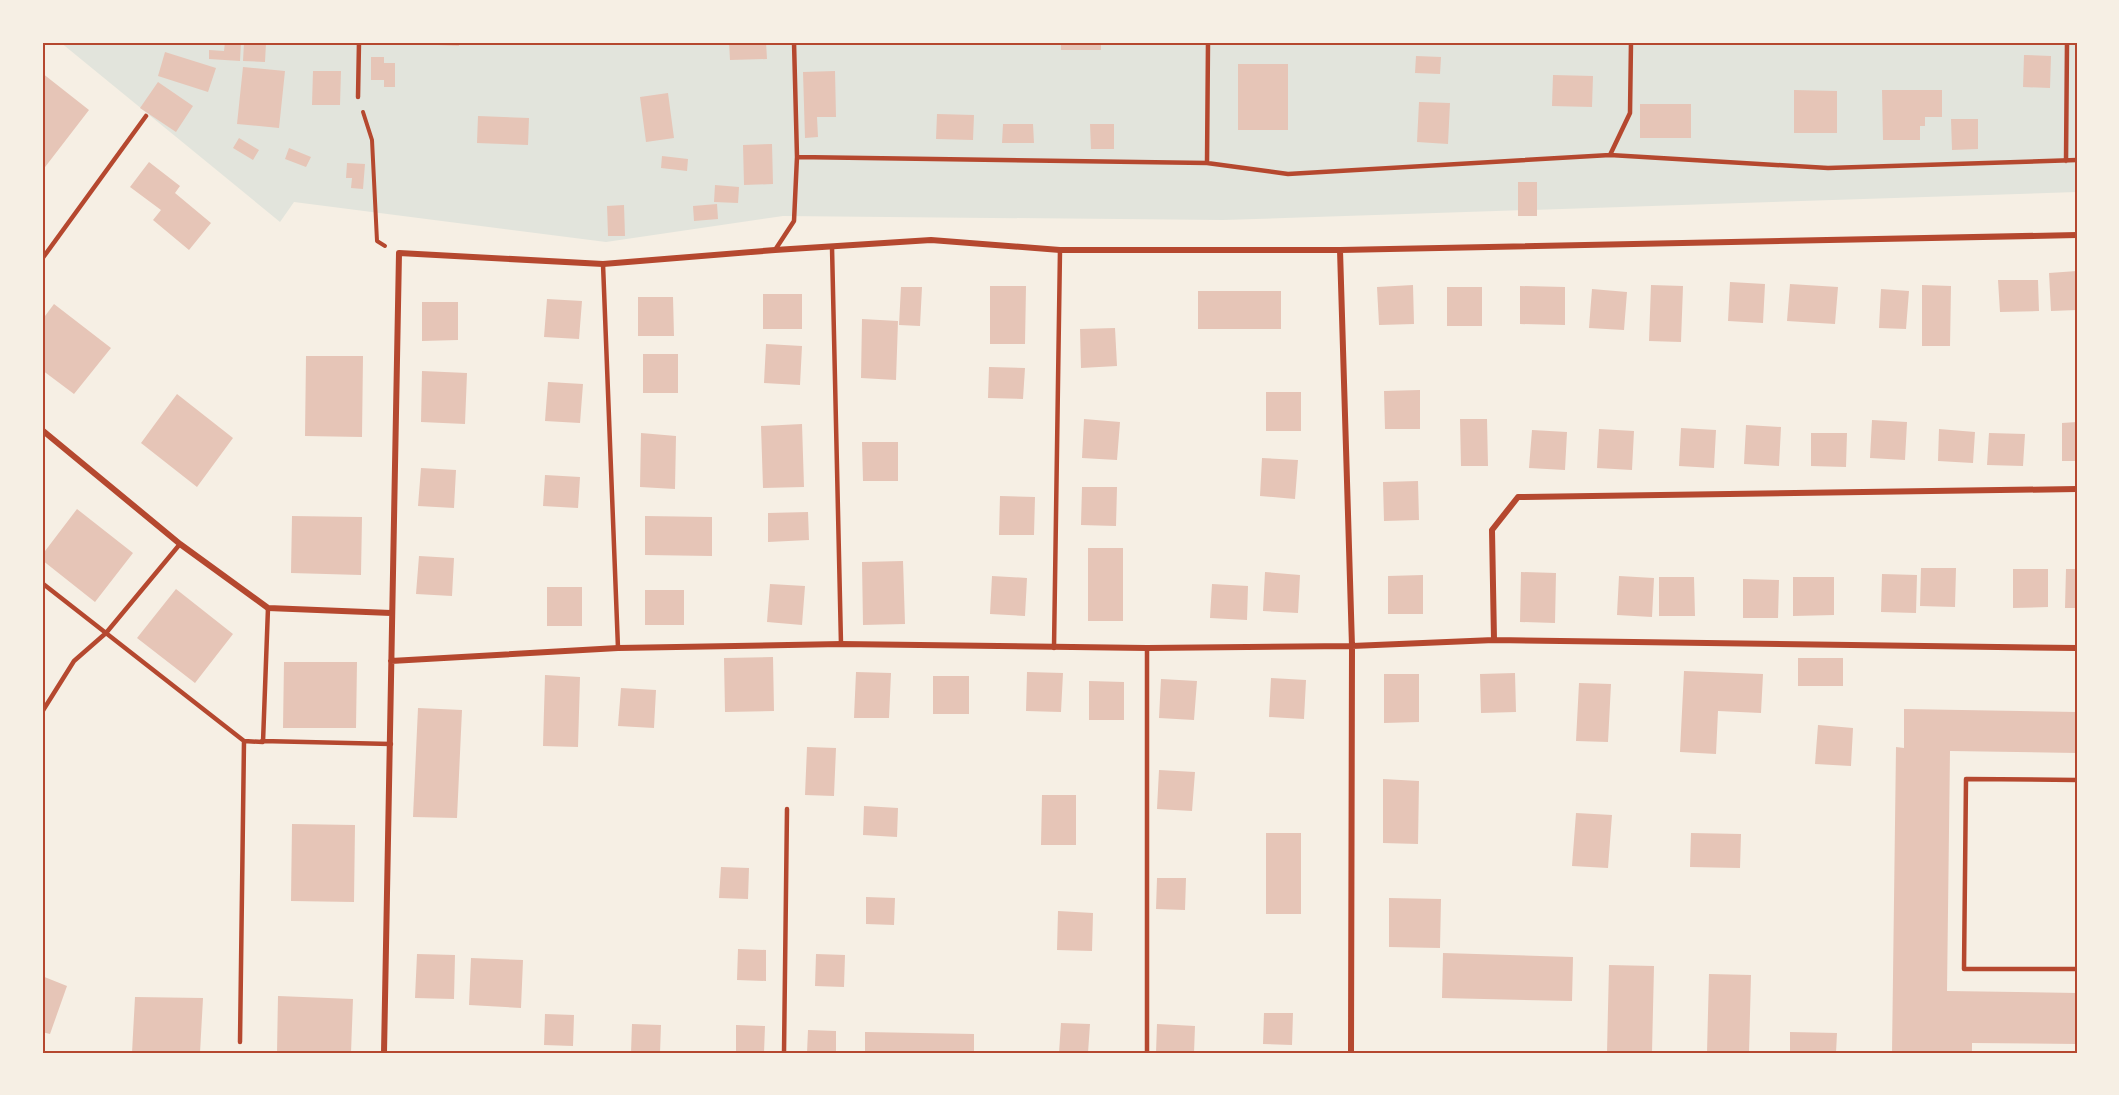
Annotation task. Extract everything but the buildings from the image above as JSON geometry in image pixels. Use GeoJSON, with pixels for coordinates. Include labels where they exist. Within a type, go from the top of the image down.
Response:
{"type":"FeatureCollection","features":[{"type":"Feature","properties":{"kind":"street"},"geometry":{"type":"LineString","coordinates":[[384,1053],[399,254],[603,264],[931,240],[1059,250],[1340,250],[2077,235]]}},
{"type":"Feature","properties":{"kind":"street"},"geometry":{"type":"LineString","coordinates":[[1340,250],[1352,646],[1351,1053]]}},
{"type":"Feature","properties":{"kind":"street"},"geometry":{"type":"LineString","coordinates":[[42,430],[180,544],[268,608],[391,613]]}},
{"type":"Feature","properties":{"kind":"street"},"geometry":{"type":"LineString","coordinates":[[1494,640],[1492,530],[1518,496],[2077,489]]}},
{"type":"Feature","properties":{"kind":"street"},"geometry":{"type":"LineString","coordinates":[[392,661],[618,648],[841,644],[1147,648],[1352,646],[1494,640],[2077,648]]}},
{"type":"Feature","properties":{"kind":"lane"},"geometry":{"type":"LineString","coordinates":[[358,97],[359,42]]}},
{"type":"Feature","properties":{"kind":"lane"},"geometry":{"type":"LineString","coordinates":[[775,250],[794,221],[797,157],[794,42]]}},
{"type":"Feature","properties":{"kind":"lane"},"geometry":{"type":"LineString","coordinates":[[1207,163],[1208,42]]}},
{"type":"Feature","properties":{"kind":"lane"},"geometry":{"type":"LineString","coordinates":[[1610,155],[1630,113],[1631,42]]}},
{"type":"Feature","properties":{"kind":"lane"},"geometry":{"type":"LineString","coordinates":[[2066,161],[2067,42]]}},
{"type":"Feature","properties":{"kind":"lane"},"geometry":{"type":"LineString","coordinates":[[42,259],[146,116]]}},
{"type":"Feature","properties":{"kind":"lane"},"geometry":{"type":"LineString","coordinates":[[797,157],[1207,163],[1288,174],[1610,155],[1828,168],[2077,160]]}},
{"type":"Feature","properties":{"kind":"lane"},"geometry":{"type":"LineString","coordinates":[[832,247],[841,644]]}},
{"type":"Feature","properties":{"kind":"lane"},"geometry":{"type":"LineString","coordinates":[[1054,648],[1059,250]]}},
{"type":"Feature","properties":{"kind":"lane"},"geometry":{"type":"LineString","coordinates":[[603,264],[618,648]]}},
{"type":"Feature","properties":{"kind":"lane"},"geometry":{"type":"LineString","coordinates":[[42,712],[74,661],[106,633],[180,544]]}},
{"type":"Feature","properties":{"kind":"lane"},"geometry":{"type":"LineString","coordinates":[[42,583],[244,741],[391,744]]}},
{"type":"Feature","properties":{"kind":"lane"},"geometry":{"type":"LineString","coordinates":[[263,741],[268,608]]}},
{"type":"Feature","properties":{"kind":"lane"},"geometry":{"type":"LineString","coordinates":[[1147,648],[1147,1053]]}},
{"type":"Feature","properties":{"kind":"lane"},"geometry":{"type":"LineString","coordinates":[[240,1042],[244,741]]}},
{"type":"Feature","properties":{"kind":"lane"},"geometry":{"type":"LineString","coordinates":[[2077,780],[1966,779],[1964,969],[2077,969]]}},
{"type":"Feature","properties":{"kind":"lane"},"geometry":{"type":"LineString","coordinates":[[784,1053],[787,809]]}},
{"type":"Feature","properties":{"kind":"path"},"geometry":{"type":"LineString","coordinates":[[358,97],[372,140],[377,242],[399,254]]}},
{"type":"Feature","properties":{"kind":"shaded area"},"geometry":{"type":"Polygon","coordinates":[[[60,42],[2077,42],[2077,192],[1223,220],[783,216],[606,242],[294,202],[280,222],[60,42]]]}}]}
